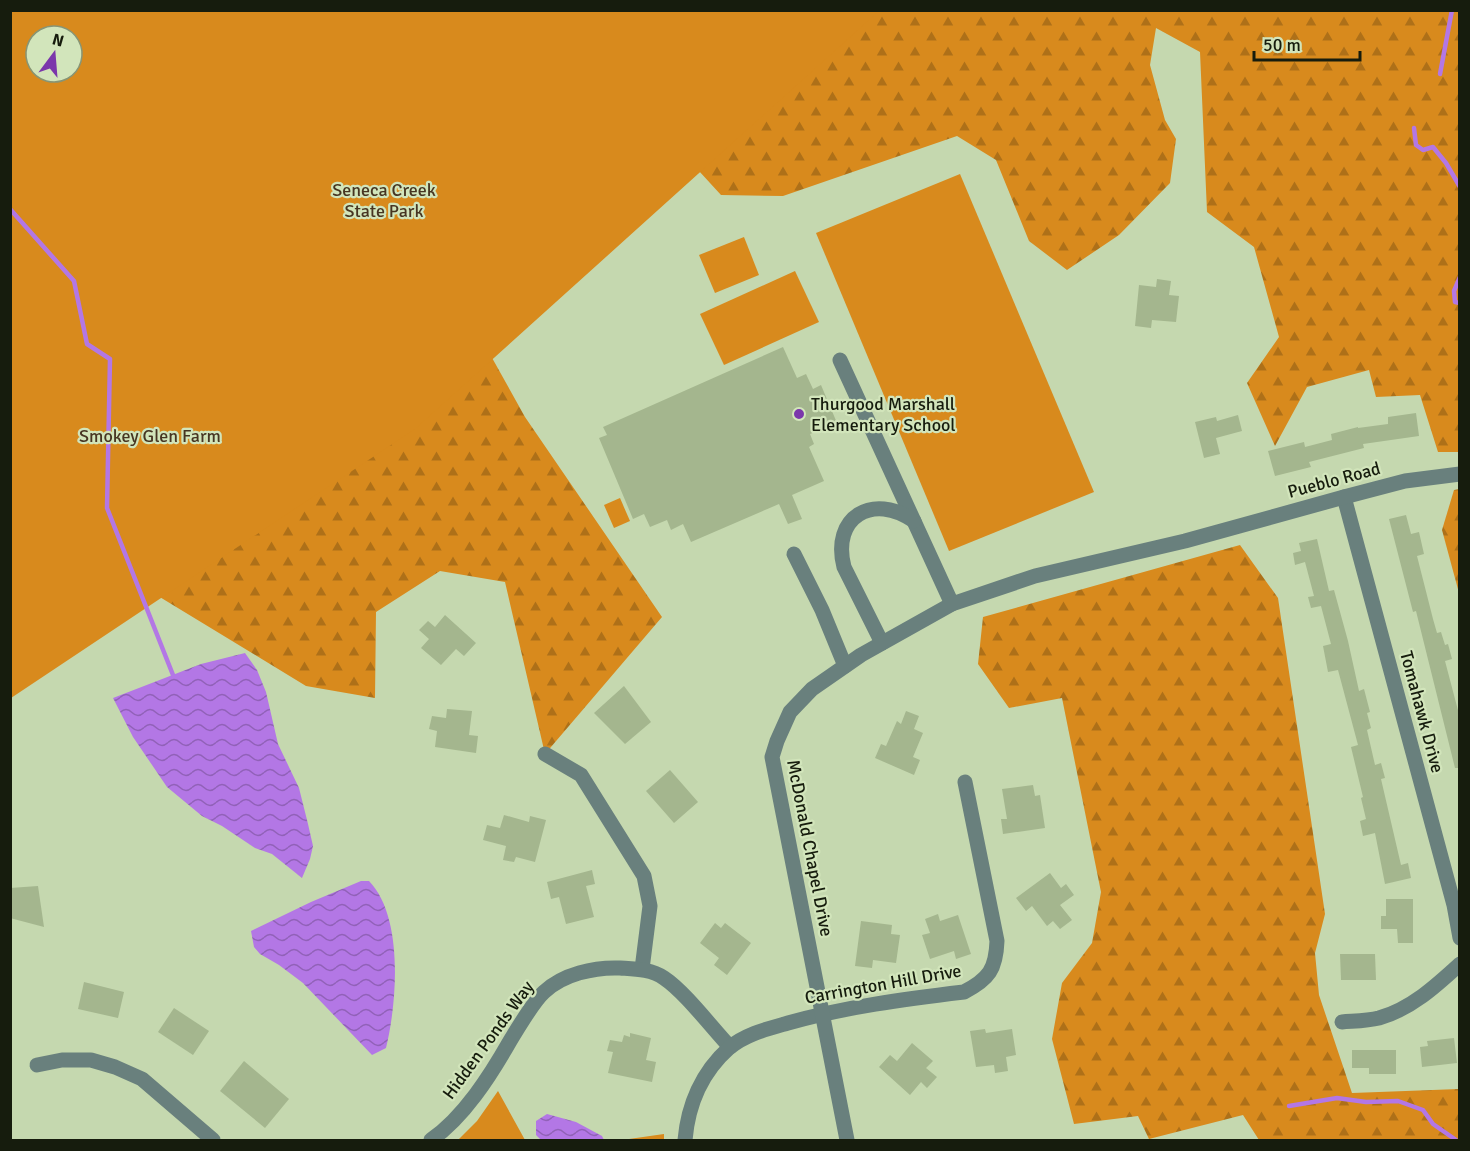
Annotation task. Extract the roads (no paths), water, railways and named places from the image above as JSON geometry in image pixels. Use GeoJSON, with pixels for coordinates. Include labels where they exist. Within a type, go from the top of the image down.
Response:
{"type":"FeatureCollection","features":[{"type":"Feature","properties":{"kind":"street"},"geometry":{"type":"LineString","coordinates":[[840,360],[952,604]]}},
{"type":"Feature","properties":{"kind":"street","name":"Pueblo Road"},"geometry":{"type":"LineString","coordinates":[[1220,531],[1405,481],[1460,474]]}},
{"type":"Feature","properties":{"kind":"street","name":"Tomahawk Drive"},"geometry":{"type":"LineString","coordinates":[[1344,497],[1454,905],[1460,938]]}},
{"type":"Feature","properties":{"kind":"street"},"geometry":{"type":"LineString","coordinates":[[882,643],[844,567],[840,554],[840,541],[845,529],[855,517],[869,510],[891,508],[914,521]]}},
{"type":"Feature","properties":{"kind":"street","name":"McDonald Chapel Drive"},"geometry":{"type":"LineString","coordinates":[[847,1140],[772,757],[790,712],[812,689],[844,666],[952,604],[1035,576],[1220,531]]}},
{"type":"Feature","properties":{"kind":"street"},"geometry":{"type":"LineString","coordinates":[[794,554],[822,610],[844,666]]}},
{"type":"Feature","properties":{"kind":"street"},"geometry":{"type":"LineString","coordinates":[[545,754],[581,775],[644,876],[650,906],[642,969]]}},
{"type":"Feature","properties":{"kind":"street","name":"Carrington Hill Drive"},"geometry":{"type":"LineString","coordinates":[[685,1140],[689,1107],[702,1080],[730,1047],[755,1032],[822,1013],[964,992],[980,984],[990,974],[996,956],[997,941],[965,782]]}},
{"type":"Feature","properties":{"kind":"street"},"geometry":{"type":"LineString","coordinates":[[1342,1022],[1378,1018],[1404,1009],[1460,964]]}},
{"type":"Feature","properties":{"kind":"street","name":"Hidden Ponds Way"},"geometry":{"type":"LineString","coordinates":[[431,1140],[443,1132],[466,1106],[543,992],[569,976],[603,967],[642,969],[664,977],[730,1047]]}},
{"type":"Feature","properties":{"kind":"street"},"geometry":{"type":"LineString","coordinates":[[37,1065],[62,1060],[91,1060],[133,1075],[142,1079],[213,1140]]}},
{"type":"Feature","properties":{"kind":"water"},"geometry":{"type":"Polygon","coordinates":[[[245,653],[257,670],[266,692],[278,744],[299,788],[313,846],[302,878],[272,854],[255,848],[202,816],[167,787],[133,737],[113,698],[201,664],[245,653]]]}},
{"type":"Feature","properties":{"kind":"water"},"geometry":{"type":"Polygon","coordinates":[[[361,881],[369,881],[380,897],[388,916],[395,961],[393,1008],[386,1048],[372,1055],[303,983],[260,954],[254,947],[251,931],[361,881]]]}},
{"type":"Feature","properties":{"kind":"water"},"geometry":{"type":"Polygon","coordinates":[[[547,1114],[576,1122],[602,1136],[604,1140],[541,1140],[536,1135],[536,1121],[547,1114]]]}},
{"type":"Feature","properties":{"kind":"waterway"},"geometry":{"type":"LineString","coordinates":[[1440,74],[1452,10]]}},
{"type":"Feature","properties":{"kind":"waterway"},"geometry":{"type":"LineString","coordinates":[[1414,128],[1416,145],[1423,150],[1433,147],[1446,163],[1460,187]]}},
{"type":"Feature","properties":{"kind":"waterway"},"geometry":{"type":"LineString","coordinates":[[10,209],[74,281],[87,344],[110,359],[107,508],[173,675]]}},
{"type":"Feature","properties":{"kind":"waterway"},"geometry":{"type":"LineString","coordinates":[[1460,277],[1454,291],[1455,302],[1460,303]]}},
{"type":"Feature","properties":{"kind":"waterway"},"geometry":{"type":"LineString","coordinates":[[1289,1106],[1337,1098],[1366,1102],[1398,1101],[1423,1110],[1433,1124],[1456,1140]]}},
{"type":"Feature","properties":{"kind":"place","name":"Thurgood Marshall Elementary School"},"geometry":{"type":"Point","coordinates":[799,414]}},
{"type":"Feature","properties":{"kind":"park label","name":"Seneca Creek State Park"},"geometry":{"type":"Point","coordinates":[384,200]}},
{"type":"Feature","properties":{"kind":"park label","name":"Smokey Glen Farm"},"geometry":{"type":"Point","coordinates":[150,436]}}]}
